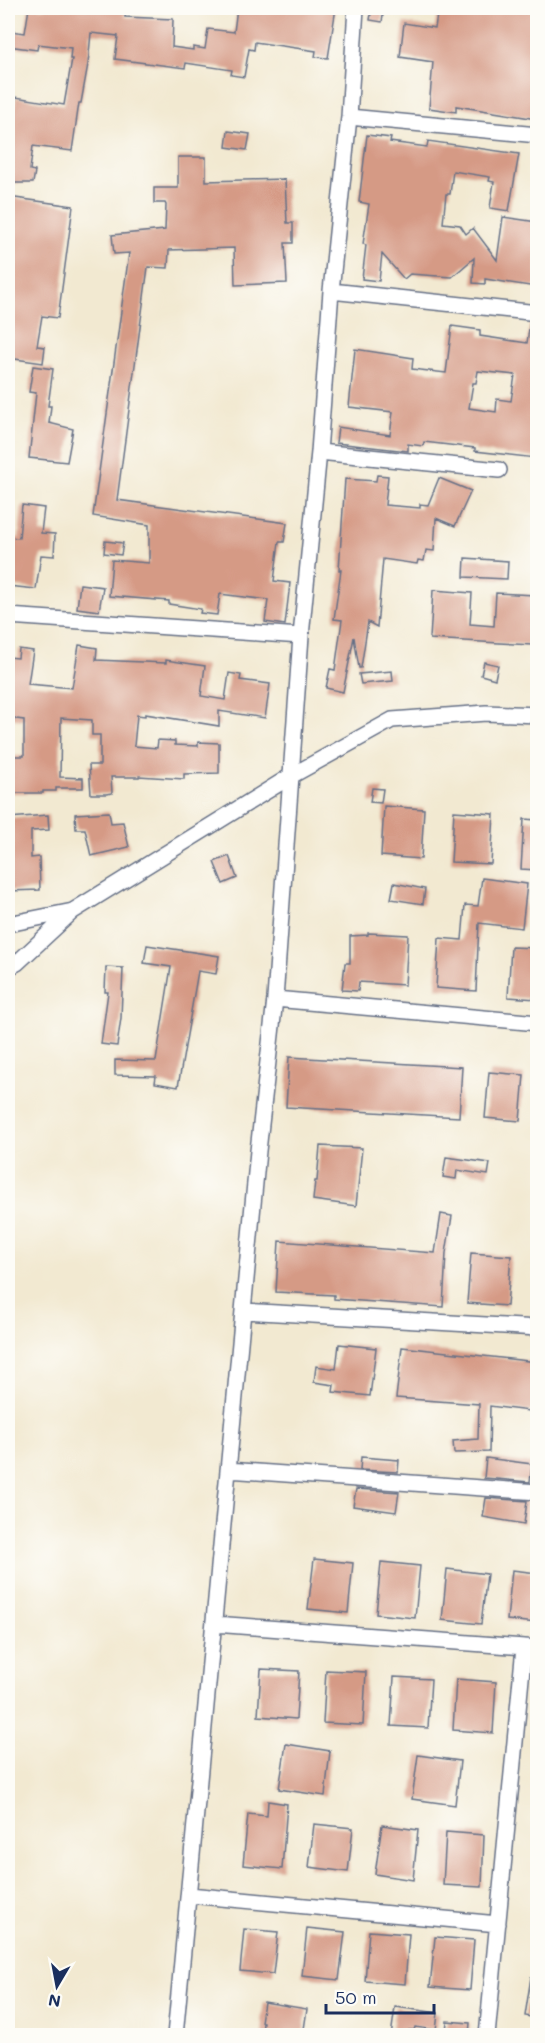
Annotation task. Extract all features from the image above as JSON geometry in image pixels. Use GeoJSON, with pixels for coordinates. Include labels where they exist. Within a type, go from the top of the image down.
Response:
{"type":"FeatureCollection","features":[{"type":"Feature","properties":{"kind":"street"},"geometry":{"type":"LineString","coordinates":[[176,2036],[258,1151],[275,999],[301,636],[319,452],[331,291],[349,117],[356,8]]}},
{"type":"Feature","properties":{"kind":"street"},"geometry":{"type":"LineString","coordinates":[[349,117],[537,135]]}},
{"type":"Feature","properties":{"kind":"street"},"geometry":{"type":"LineString","coordinates":[[331,291],[537,313]]}},
{"type":"Feature","properties":{"kind":"street"},"geometry":{"type":"LineString","coordinates":[[319,452],[499,470]]}},
{"type":"Feature","properties":{"kind":"street"},"geometry":{"type":"LineString","coordinates":[[8,616],[301,636]]}},
{"type":"Feature","properties":{"kind":"street"},"geometry":{"type":"LineString","coordinates":[[8,968],[17,963],[73,911],[291,776],[392,720],[486,713],[537,715]]}},
{"type":"Feature","properties":{"kind":"street"},"geometry":{"type":"LineString","coordinates":[[8,924],[73,911]]}},
{"type":"Feature","properties":{"kind":"street"},"geometry":{"type":"LineString","coordinates":[[275,999],[537,1023]]}},
{"type":"Feature","properties":{"kind":"street"},"geometry":{"type":"LineString","coordinates":[[244,1311],[537,1328]]}},
{"type":"Feature","properties":{"kind":"street"},"geometry":{"type":"LineString","coordinates":[[228,1470],[537,1492]]}},
{"type":"Feature","properties":{"kind":"street"},"geometry":{"type":"LineString","coordinates":[[214,1624],[531,1648],[487,2036]]}},
{"type":"Feature","properties":{"kind":"street"},"geometry":{"type":"LineString","coordinates":[[189,1895],[498,1924]]}},
{"type":"Feature","properties":{"kind":"building"},"geometry":{"type":"Polygon","coordinates":[[[29,8],[126,8],[125,17],[173,19],[172,47],[193,50],[193,47],[205,49],[208,29],[234,32],[237,8],[297,8],[322,11],[322,8],[336,8],[328,58],[315,57],[316,51],[255,42],[254,50],[249,49],[244,77],[231,75],[232,70],[186,63],[185,68],[115,59],[118,36],[91,33],[88,64],[72,151],[33,146],[30,170],[35,171],[33,183],[8,183],[15,130],[11,129],[16,97],[64,105],[72,59],[70,59],[71,48],[38,44],[37,50],[8,46],[10,31],[25,33],[29,8]]]}},
{"type":"Feature","properties":{"kind":"building"},"geometry":{"type":"Polygon","coordinates":[[[372,8],[384,8],[382,22],[370,20],[372,8]]]}},
{"type":"Feature","properties":{"kind":"building"},"geometry":{"type":"Polygon","coordinates":[[[438,8],[537,8],[537,119],[456,106],[456,112],[429,108],[433,62],[400,57],[404,23],[435,28],[438,8]]]}},
{"type":"Feature","properties":{"kind":"building"},"geometry":{"type":"Polygon","coordinates":[[[228,131],[250,134],[247,150],[226,147],[228,131]]]}},
{"type":"Feature","properties":{"kind":"building"},"geometry":{"type":"Polygon","coordinates":[[[367,135],[391,138],[390,142],[427,147],[428,141],[519,154],[509,211],[490,208],[494,182],[489,181],[490,177],[453,171],[450,194],[446,194],[443,223],[460,225],[466,234],[473,228],[497,260],[503,217],[537,222],[536,287],[485,279],[485,284],[473,283],[474,258],[452,277],[410,274],[404,279],[382,254],[379,281],[362,279],[366,245],[363,244],[369,204],[359,202],[367,135]]]}},
{"type":"Feature","properties":{"kind":"building"},"geometry":{"type":"Polygon","coordinates":[[[178,157],[206,157],[206,181],[285,179],[287,223],[293,223],[293,243],[285,243],[287,283],[235,285],[234,248],[169,250],[168,268],[148,267],[117,500],[287,523],[284,542],[279,542],[274,581],[290,583],[285,625],[265,622],[268,600],[220,594],[217,615],[200,613],[201,609],[169,604],[169,601],[109,596],[112,560],[149,563],[149,525],[93,516],[129,253],[114,254],[112,235],[165,230],[166,205],[165,203],[154,203],[154,188],[178,188],[178,157]]]}},
{"type":"Feature","properties":{"kind":"building"},"geometry":{"type":"Polygon","coordinates":[[[8,197],[73,206],[58,318],[42,316],[37,346],[45,347],[43,363],[8,358],[8,261],[12,231],[8,231],[8,197]]]}},
{"type":"Feature","properties":{"kind":"building"},"geometry":{"type":"Polygon","coordinates":[[[530,322],[537,323],[536,458],[424,442],[423,446],[408,444],[408,451],[336,443],[338,427],[390,435],[393,412],[349,407],[355,349],[413,358],[412,369],[446,373],[452,326],[480,330],[480,336],[527,343],[530,322]],[[478,371],[476,383],[473,383],[469,408],[496,412],[497,399],[511,401],[515,375],[478,371]]]}},
{"type":"Feature","properties":{"kind":"building"},"geometry":{"type":"Polygon","coordinates":[[[33,366],[53,369],[48,406],[51,406],[49,423],[73,429],[67,462],[29,458],[36,393],[29,392],[33,366]]]}},
{"type":"Feature","properties":{"kind":"building"},"geometry":{"type":"Polygon","coordinates":[[[377,475],[388,476],[385,505],[420,508],[420,504],[428,505],[439,478],[471,491],[455,526],[436,518],[434,551],[426,550],[424,561],[418,560],[417,564],[383,559],[377,627],[368,622],[361,668],[359,668],[354,637],[343,692],[326,688],[330,669],[335,670],[342,620],[334,619],[341,570],[339,570],[345,479],[376,481],[377,475]]]}},
{"type":"Feature","properties":{"kind":"building"},"geometry":{"type":"Polygon","coordinates":[[[22,505],[44,508],[41,533],[55,534],[54,556],[41,555],[36,589],[8,586],[8,537],[19,538],[22,505]]]}},
{"type":"Feature","properties":{"kind":"building"},"geometry":{"type":"Polygon","coordinates":[[[105,541],[123,543],[121,555],[104,553],[105,541]]]}},
{"type":"Feature","properties":{"kind":"building"},"geometry":{"type":"Polygon","coordinates":[[[465,558],[508,561],[507,579],[464,577],[465,558]]]}},
{"type":"Feature","properties":{"kind":"building"},"geometry":{"type":"Polygon","coordinates":[[[80,584],[103,587],[99,611],[77,608],[80,584]]]}},
{"type":"Feature","properties":{"kind":"building"},"geometry":{"type":"Polygon","coordinates":[[[433,590],[472,593],[470,624],[494,626],[496,593],[535,595],[532,645],[430,639],[433,590]]]}},
{"type":"Feature","properties":{"kind":"building"},"geometry":{"type":"Polygon","coordinates":[[[79,645],[97,648],[96,660],[166,663],[166,660],[205,666],[201,696],[225,700],[229,673],[241,675],[240,680],[270,684],[265,718],[219,711],[219,726],[145,714],[145,716],[137,715],[134,746],[157,748],[158,740],[175,741],[175,745],[198,746],[198,742],[219,743],[219,773],[184,774],[184,779],[111,777],[112,793],[91,794],[89,765],[100,765],[100,735],[92,735],[92,720],[61,718],[60,777],[83,778],[83,788],[56,788],[56,791],[43,791],[43,793],[8,793],[8,756],[24,756],[24,720],[8,718],[8,657],[18,658],[19,649],[33,651],[28,684],[72,688],[79,645]]]}},
{"type":"Feature","properties":{"kind":"building"},"geometry":{"type":"Polygon","coordinates":[[[484,662],[498,665],[495,679],[481,675],[484,662]]]}},
{"type":"Feature","properties":{"kind":"building"},"geometry":{"type":"Polygon","coordinates":[[[392,671],[393,681],[361,684],[359,674],[392,671]]]}},
{"type":"Feature","properties":{"kind":"building"},"geometry":{"type":"Polygon","coordinates":[[[372,788],[383,789],[381,803],[370,802],[372,788]]]}},
{"type":"Feature","properties":{"kind":"building"},"geometry":{"type":"Polygon","coordinates":[[[384,806],[424,809],[421,859],[381,856],[384,806]]]}},
{"type":"Feature","properties":{"kind":"building"},"geometry":{"type":"Polygon","coordinates":[[[454,811],[494,814],[491,864],[451,862],[454,811]]]}},
{"type":"Feature","properties":{"kind":"building"},"geometry":{"type":"Polygon","coordinates":[[[109,812],[111,823],[123,822],[129,847],[91,856],[85,829],[76,829],[75,814],[109,812]]]}},
{"type":"Feature","properties":{"kind":"building"},"geometry":{"type":"Polygon","coordinates":[[[48,815],[49,830],[31,831],[31,858],[39,857],[40,890],[8,891],[8,818],[48,815]]]}},
{"type":"Feature","properties":{"kind":"building"},"geometry":{"type":"Polygon","coordinates":[[[524,819],[537,820],[537,870],[521,869],[524,819]]]}},
{"type":"Feature","properties":{"kind":"building"},"geometry":{"type":"Polygon","coordinates":[[[229,856],[237,878],[223,884],[214,862],[229,856]]]}},
{"type":"Feature","properties":{"kind":"building"},"geometry":{"type":"Polygon","coordinates":[[[482,878],[527,884],[522,928],[479,923],[476,991],[436,988],[439,938],[462,940],[465,905],[478,906],[482,878]]]}},
{"type":"Feature","properties":{"kind":"building"},"geometry":{"type":"Polygon","coordinates":[[[394,883],[425,889],[423,904],[391,899],[394,883]]]}},
{"type":"Feature","properties":{"kind":"building"},"geometry":{"type":"Polygon","coordinates":[[[368,933],[408,935],[405,985],[359,982],[358,991],[342,990],[345,963],[350,963],[350,936],[368,935],[368,933]]]}},
{"type":"Feature","properties":{"kind":"building"},"geometry":{"type":"Polygon","coordinates":[[[147,945],[219,956],[216,974],[198,971],[178,1087],[155,1083],[156,1076],[115,1075],[115,1060],[156,1061],[171,967],[144,963],[147,945]]]}},
{"type":"Feature","properties":{"kind":"building"},"geometry":{"type":"Polygon","coordinates":[[[511,947],[537,948],[537,999],[508,997],[511,947]]]}},
{"type":"Feature","properties":{"kind":"building"},"geometry":{"type":"Polygon","coordinates":[[[106,967],[123,968],[121,1018],[117,1046],[101,1044],[108,992],[105,992],[106,967]]]}},
{"type":"Feature","properties":{"kind":"building"},"geometry":{"type":"Polygon","coordinates":[[[289,1057],[462,1067],[459,1117],[286,1107],[289,1057]]]}},
{"type":"Feature","properties":{"kind":"building"},"geometry":{"type":"Polygon","coordinates":[[[489,1072],[524,1075],[520,1121],[485,1118],[489,1072]]]}},
{"type":"Feature","properties":{"kind":"building"},"geometry":{"type":"Polygon","coordinates":[[[320,1146],[362,1148],[356,1206],[313,1200],[320,1146]]]}},
{"type":"Feature","properties":{"kind":"building"},"geometry":{"type":"Polygon","coordinates":[[[446,1157],[490,1163],[488,1175],[457,1170],[456,1179],[443,1177],[446,1157]]]}},
{"type":"Feature","properties":{"kind":"building"},"geometry":{"type":"Polygon","coordinates":[[[441,1214],[452,1216],[446,1253],[443,1307],[334,1299],[334,1295],[276,1292],[279,1241],[435,1253],[441,1214]]]}},
{"type":"Feature","properties":{"kind":"building"},"geometry":{"type":"Polygon","coordinates":[[[471,1253],[511,1256],[507,1306],[467,1303],[471,1253]]]}},
{"type":"Feature","properties":{"kind":"building"},"geometry":{"type":"Polygon","coordinates":[[[339,1344],[376,1348],[370,1396],[333,1392],[334,1385],[314,1382],[316,1366],[336,1369],[339,1344]]]}},
{"type":"Feature","properties":{"kind":"building"},"geometry":{"type":"Polygon","coordinates":[[[402,1347],[537,1362],[537,1412],[490,1406],[489,1452],[454,1453],[453,1441],[478,1439],[479,1404],[396,1398],[402,1347]]]}},
{"type":"Feature","properties":{"kind":"building"},"geometry":{"type":"Polygon","coordinates":[[[361,1457],[399,1460],[398,1472],[360,1470],[361,1457]]]}},
{"type":"Feature","properties":{"kind":"building"},"geometry":{"type":"Polygon","coordinates":[[[486,1458],[532,1464],[530,1482],[484,1478],[486,1458]]]}},
{"type":"Feature","properties":{"kind":"building"},"geometry":{"type":"Polygon","coordinates":[[[356,1489],[399,1492],[396,1512],[353,1506],[356,1489]]]}},
{"type":"Feature","properties":{"kind":"building"},"geometry":{"type":"Polygon","coordinates":[[[486,1498],[527,1501],[524,1524],[483,1517],[486,1498]]]}},
{"type":"Feature","properties":{"kind":"building"},"geometry":{"type":"Polygon","coordinates":[[[314,1559],[353,1563],[348,1613],[308,1609],[314,1559]]]}},
{"type":"Feature","properties":{"kind":"building"},"geometry":{"type":"Polygon","coordinates":[[[381,1562],[420,1566],[415,1618],[376,1614],[381,1562]]]}},
{"type":"Feature","properties":{"kind":"building"},"geometry":{"type":"Polygon","coordinates":[[[447,1569],[487,1574],[481,1624],[442,1620],[447,1569]]]}},
{"type":"Feature","properties":{"kind":"building"},"geometry":{"type":"Polygon","coordinates":[[[512,1570],[537,1573],[537,1623],[507,1620],[512,1570]]]}},
{"type":"Feature","properties":{"kind":"building"},"geometry":{"type":"Polygon","coordinates":[[[261,1669],[299,1671],[296,1719],[258,1716],[261,1669]]]}},
{"type":"Feature","properties":{"kind":"building"},"geometry":{"type":"Polygon","coordinates":[[[326,1670],[366,1672],[363,1725],[323,1723],[326,1670]]]}},
{"type":"Feature","properties":{"kind":"building"},"geometry":{"type":"Polygon","coordinates":[[[394,1677],[431,1679],[428,1728],[391,1726],[394,1677]]]}},
{"type":"Feature","properties":{"kind":"building"},"geometry":{"type":"Polygon","coordinates":[[[456,1679],[496,1682],[493,1733],[453,1730],[456,1679]]]}},
{"type":"Feature","properties":{"kind":"building"},"geometry":{"type":"Polygon","coordinates":[[[286,1744],[330,1751],[325,1796],[279,1789],[286,1744]]]}},
{"type":"Feature","properties":{"kind":"building"},"geometry":{"type":"Polygon","coordinates":[[[418,1755],[460,1761],[455,1805],[412,1799],[418,1755]]]}},
{"type":"Feature","properties":{"kind":"building"},"geometry":{"type":"Polygon","coordinates":[[[268,1801],[287,1804],[282,1869],[243,1865],[248,1814],[267,1816],[268,1801]]]}},
{"type":"Feature","properties":{"kind":"building"},"geometry":{"type":"Polygon","coordinates":[[[314,1824],[353,1828],[348,1872],[309,1867],[314,1824]]]}},
{"type":"Feature","properties":{"kind":"building"},"geometry":{"type":"Polygon","coordinates":[[[382,1825],[418,1830],[413,1880],[375,1874],[382,1825]]]}},
{"type":"Feature","properties":{"kind":"building"},"geometry":{"type":"Polygon","coordinates":[[[446,1832],[484,1835],[482,1887],[443,1885],[446,1832]]]}},
{"type":"Feature","properties":{"kind":"building"},"geometry":{"type":"Polygon","coordinates":[[[307,1928],[345,1932],[339,1980],[302,1976],[307,1928]]]}},
{"type":"Feature","properties":{"kind":"building"},"geometry":{"type":"Polygon","coordinates":[[[244,1929],[278,1932],[273,1974],[240,1971],[244,1929]]]}},
{"type":"Feature","properties":{"kind":"building"},"geometry":{"type":"Polygon","coordinates":[[[369,1931],[409,1934],[405,1984],[365,1981],[369,1931]]]}},
{"type":"Feature","properties":{"kind":"building"},"geometry":{"type":"Polygon","coordinates":[[[435,1937],[474,1940],[470,1990],[430,1987],[435,1937]]]}},
{"type":"Feature","properties":{"kind":"building"},"geometry":{"type":"Polygon","coordinates":[[[531,1977],[537,1977],[537,2018],[525,2016],[531,1977]]]}},
{"type":"Feature","properties":{"kind":"building"},"geometry":{"type":"Polygon","coordinates":[[[264,2002],[307,2009],[303,2036],[262,2036],[263,2022],[261,2022],[264,2002]]]}},
{"type":"Feature","properties":{"kind":"building"},"geometry":{"type":"Polygon","coordinates":[[[395,2007],[438,2013],[436,2030],[415,2027],[414,2030],[409,2030],[408,2036],[391,2036],[395,2007]]]}},
{"type":"Feature","properties":{"kind":"building"},"geometry":{"type":"Polygon","coordinates":[[[447,2021],[470,2023],[469,2034],[446,2032],[447,2021]]]}}]}
